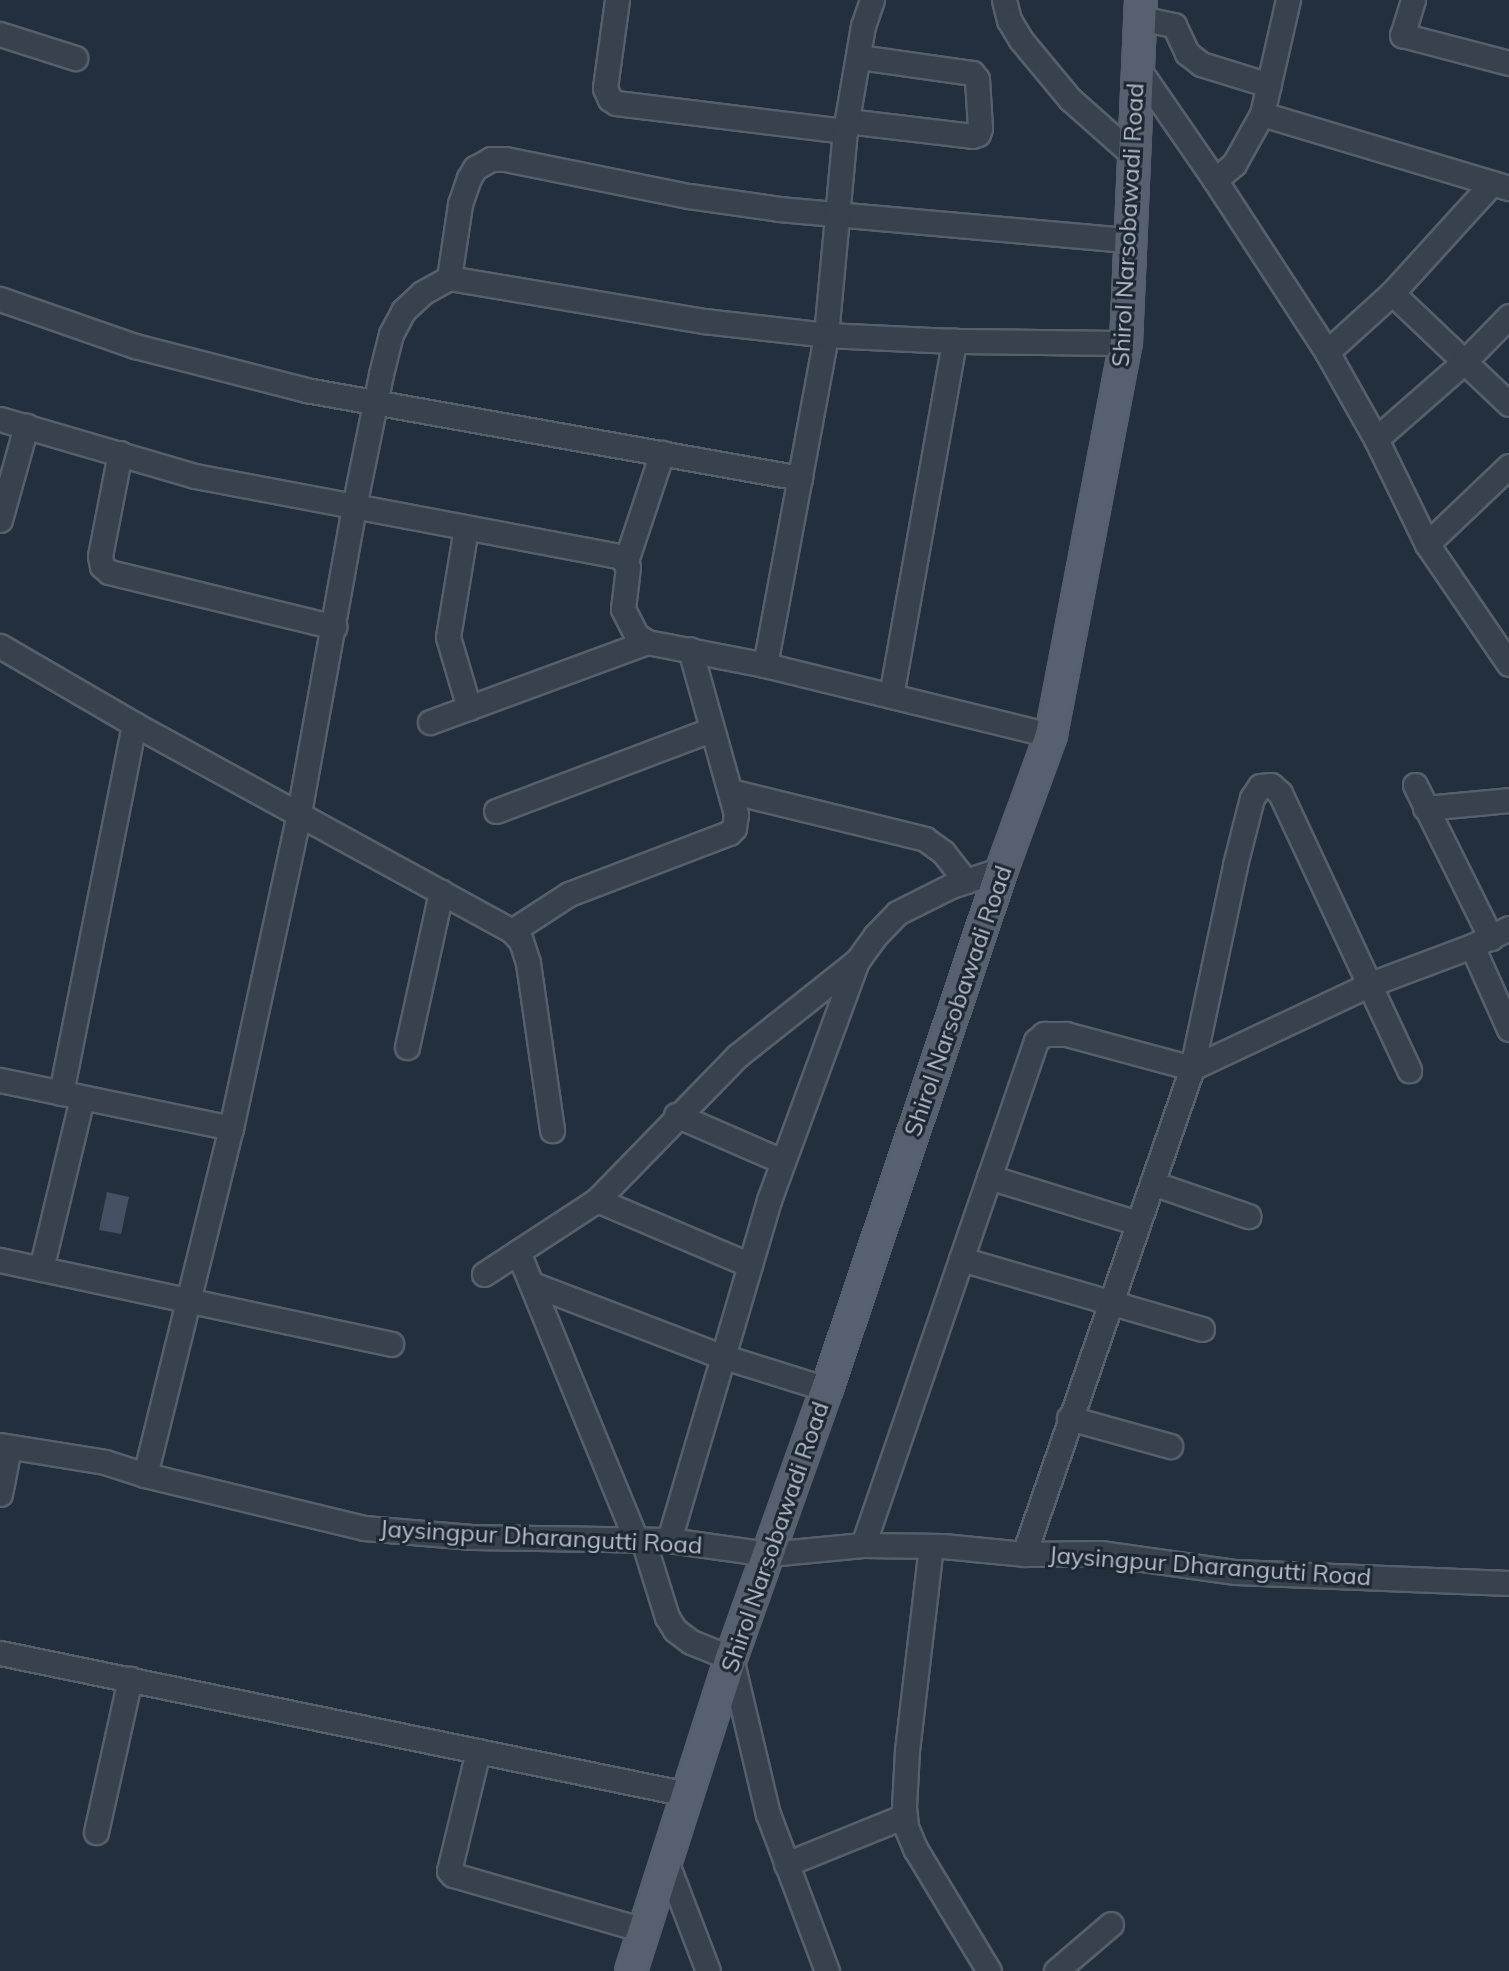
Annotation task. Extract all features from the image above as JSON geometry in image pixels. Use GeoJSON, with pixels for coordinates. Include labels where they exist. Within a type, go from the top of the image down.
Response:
{"type":"FeatureCollection","features":[{"type":"Feature","properties":{"kind":"main road","name":"Shirol Narsobawadi Road"},"geometry":{"type":"LineString","coordinates":[[631,1971],[732,1658],[827,1389],[1002,869],[1051,735],[1126,342],[1140,9]]}},
{"type":"Feature","properties":{"kind":"street"},"geometry":{"type":"LineString","coordinates":[[617,0],[605,88],[610,99],[616,103],[846,126],[972,136],[978,134],[980,128],[977,79],[972,73],[859,57]]}},
{"type":"Feature","properties":{"kind":"street"},"geometry":{"type":"LineString","coordinates":[[765,665],[826,335],[846,126],[863,26],[872,0]]}},
{"type":"Feature","properties":{"kind":"street"},"geometry":{"type":"LineString","coordinates":[[1004,0],[1009,20],[1029,50],[1070,99],[1133,155]]}},
{"type":"Feature","properties":{"kind":"street"},"geometry":{"type":"LineString","coordinates":[[1215,180],[1234,164],[1262,114],[1288,0]]}},
{"type":"Feature","properties":{"kind":"street"},"geometry":{"type":"LineString","coordinates":[[1413,0],[1402,35],[1509,63]]}},
{"type":"Feature","properties":{"kind":"street"},"geometry":{"type":"LineString","coordinates":[[1140,9],[1174,25],[1187,53],[1201,64],[1269,85]]}},
{"type":"Feature","properties":{"kind":"street"},"geometry":{"type":"LineString","coordinates":[[0,34],[75,58]]}},
{"type":"Feature","properties":{"kind":"street"},"geometry":{"type":"LineString","coordinates":[[1137,68],[1215,180],[1327,352],[1376,439],[1427,544],[1509,664]]}},
{"type":"Feature","properties":{"kind":"street"},"geometry":{"type":"LineString","coordinates":[[1262,114],[1500,186],[1392,293],[1327,352]]}},
{"type":"Feature","properties":{"kind":"street"},"geometry":{"type":"LineString","coordinates":[[449,278],[460,204],[468,178],[475,168],[491,159],[505,159],[690,197],[779,209],[1129,240]]}},
{"type":"Feature","properties":{"kind":"street"},"geometry":{"type":"LineString","coordinates":[[145,1475],[231,1128],[299,813],[354,507],[376,401],[391,334],[403,311],[422,293],[449,278],[704,321],[826,335],[954,341],[1126,342]]}},
{"type":"Feature","properties":{"kind":"street"},"geometry":{"type":"LineString","coordinates":[[1392,293],[1509,404]]}},
{"type":"Feature","properties":{"kind":"street"},"geometry":{"type":"LineString","coordinates":[[0,299],[135,346],[306,390],[800,478]]}},
{"type":"Feature","properties":{"kind":"street"},"geometry":{"type":"LineString","coordinates":[[1376,439],[1465,361],[1509,317]]}},
{"type":"Feature","properties":{"kind":"street"},"geometry":{"type":"LineString","coordinates":[[891,696],[954,341]]}},
{"type":"Feature","properties":{"kind":"street"},"geometry":{"type":"LineString","coordinates":[[0,419],[195,476],[613,555],[626,561]]}},
{"type":"Feature","properties":{"kind":"street"},"geometry":{"type":"LineString","coordinates":[[0,520],[26,426]]}},
{"type":"Feature","properties":{"kind":"street"},"geometry":{"type":"LineString","coordinates":[[120,453],[100,556],[102,566],[109,572],[334,627]]}},
{"type":"Feature","properties":{"kind":"street"},"geometry":{"type":"LineString","coordinates":[[662,453],[626,561],[623,609],[636,635],[647,642],[765,665],[1051,735]]}},
{"type":"Feature","properties":{"kind":"street"},"geometry":{"type":"LineString","coordinates":[[1427,544],[1509,466]]}},
{"type":"Feature","properties":{"kind":"street"},"geometry":{"type":"LineString","coordinates":[[466,528],[448,637],[469,708]]}},
{"type":"Feature","properties":{"kind":"street"},"geometry":{"type":"LineString","coordinates":[[430,722],[647,642]]}},
{"type":"Feature","properties":{"kind":"street"},"geometry":{"type":"LineString","coordinates":[[0,646],[134,724],[512,931],[521,941],[528,963],[552,1130]]}},
{"type":"Feature","properties":{"kind":"street"},"geometry":{"type":"LineString","coordinates":[[512,931],[569,894],[729,833],[734,828],[736,814],[710,730],[690,649]]}},
{"type":"Feature","properties":{"kind":"street"},"geometry":{"type":"LineString","coordinates":[[41,1269],[134,724]]}},
{"type":"Feature","properties":{"kind":"street"},"geometry":{"type":"LineString","coordinates":[[496,811],[710,730]]}},
{"type":"Feature","properties":{"kind":"street"},"geometry":{"type":"LineString","coordinates":[[1024,1554],[1192,1068],[1235,865],[1252,797],[1260,786],[1271,785],[1280,793],[1409,1070]]}},
{"type":"Feature","properties":{"kind":"street"},"geometry":{"type":"LineString","coordinates":[[1415,785],[1491,937],[1509,1029]]}},
{"type":"Feature","properties":{"kind":"street"},"geometry":{"type":"LineString","coordinates":[[730,791],[925,839],[943,852],[966,881]]}},
{"type":"Feature","properties":{"kind":"street"},"geometry":{"type":"LineString","coordinates":[[1425,808],[1509,800]]}},
{"type":"Feature","properties":{"kind":"street"},"geometry":{"type":"LineString","coordinates":[[484,1274],[597,1200],[676,1115],[737,1056],[856,961],[897,913],[966,881],[1002,869]]}},
{"type":"Feature","properties":{"kind":"street"},"geometry":{"type":"LineString","coordinates":[[407,1047],[441,892]]}},
{"type":"Feature","properties":{"kind":"street"},"geometry":{"type":"LineString","coordinates":[[863,1545],[1036,1041],[1044,1034],[1066,1034],[1192,1068],[1368,985],[1491,937]]}},
{"type":"Feature","properties":{"kind":"street"},"geometry":{"type":"LineString","coordinates":[[669,1540],[721,1356],[782,1161],[856,961]]}},
{"type":"Feature","properties":{"kind":"street"},"geometry":{"type":"LineString","coordinates":[[0,1080],[231,1128]]}},
{"type":"Feature","properties":{"kind":"street"},"geometry":{"type":"LineString","coordinates":[[676,1115],[782,1161]]}},
{"type":"Feature","properties":{"kind":"street"},"geometry":{"type":"LineString","coordinates":[[989,1177],[1138,1223]]}},
{"type":"Feature","properties":{"kind":"street"},"geometry":{"type":"LineString","coordinates":[[1152,1183],[1248,1216]]}},
{"type":"Feature","properties":{"kind":"street"},"geometry":{"type":"LineString","coordinates":[[597,1200],[750,1265]]}},
{"type":"Feature","properties":{"kind":"street"},"geometry":{"type":"LineString","coordinates":[[518,1252],[639,1540],[667,1617],[675,1630],[691,1642],[732,1658],[756,1770],[786,1864],[827,1971]]}},
{"type":"Feature","properties":{"kind":"street"},"geometry":{"type":"LineString","coordinates":[[961,1259],[1202,1329]]}},
{"type":"Feature","properties":{"kind":"street"},"geometry":{"type":"LineString","coordinates":[[0,1260],[391,1344]]}},
{"type":"Feature","properties":{"kind":"street"},"geometry":{"type":"LineString","coordinates":[[532,1284],[721,1356],[827,1389]]}},
{"type":"Feature","properties":{"kind":"street"},"geometry":{"type":"LineString","coordinates":[[1069,1418],[1170,1446]]}},
{"type":"Feature","properties":{"kind":"street"},"geometry":{"type":"LineString","coordinates":[[0,1494],[5,1446]]}},
{"type":"Feature","properties":{"kind":"street","name":"Jaysingpur Dharangutti Road"},"geometry":{"type":"LineString","coordinates":[[5,1446],[105,1462],[145,1475],[365,1528],[472,1538],[669,1540],[769,1554],[863,1545],[931,1546],[1024,1554],[1100,1553],[1236,1572],[1509,1583]]}},
{"type":"Feature","properties":{"kind":"street"},"geometry":{"type":"LineString","coordinates":[[931,1546],[907,1750],[905,1816],[916,1850],[989,1971]]}},
{"type":"Feature","properties":{"kind":"street"},"geometry":{"type":"LineString","coordinates":[[0,1653],[687,1794]]}},
{"type":"Feature","properties":{"kind":"street"},"geometry":{"type":"LineString","coordinates":[[96,1832],[130,1679]]}},
{"type":"Feature","properties":{"kind":"street"},"geometry":{"type":"LineString","coordinates":[[478,1751],[449,1871],[453,1875],[644,1930]]}},
{"type":"Feature","properties":{"kind":"street"},"geometry":{"type":"LineString","coordinates":[[786,1864],[905,1816]]}},
{"type":"Feature","properties":{"kind":"street"},"geometry":{"type":"LineString","coordinates":[[666,1861],[708,1971]]}},
{"type":"Feature","properties":{"kind":"street"},"geometry":{"type":"LineString","coordinates":[[1056,1971],[1111,1924]]}},
{"type":"Feature","properties":{"kind":"building"},"geometry":{"type":"Polygon","coordinates":[[[107,1192],[129,1197],[121,1234],[99,1230],[107,1192]]]}}]}
